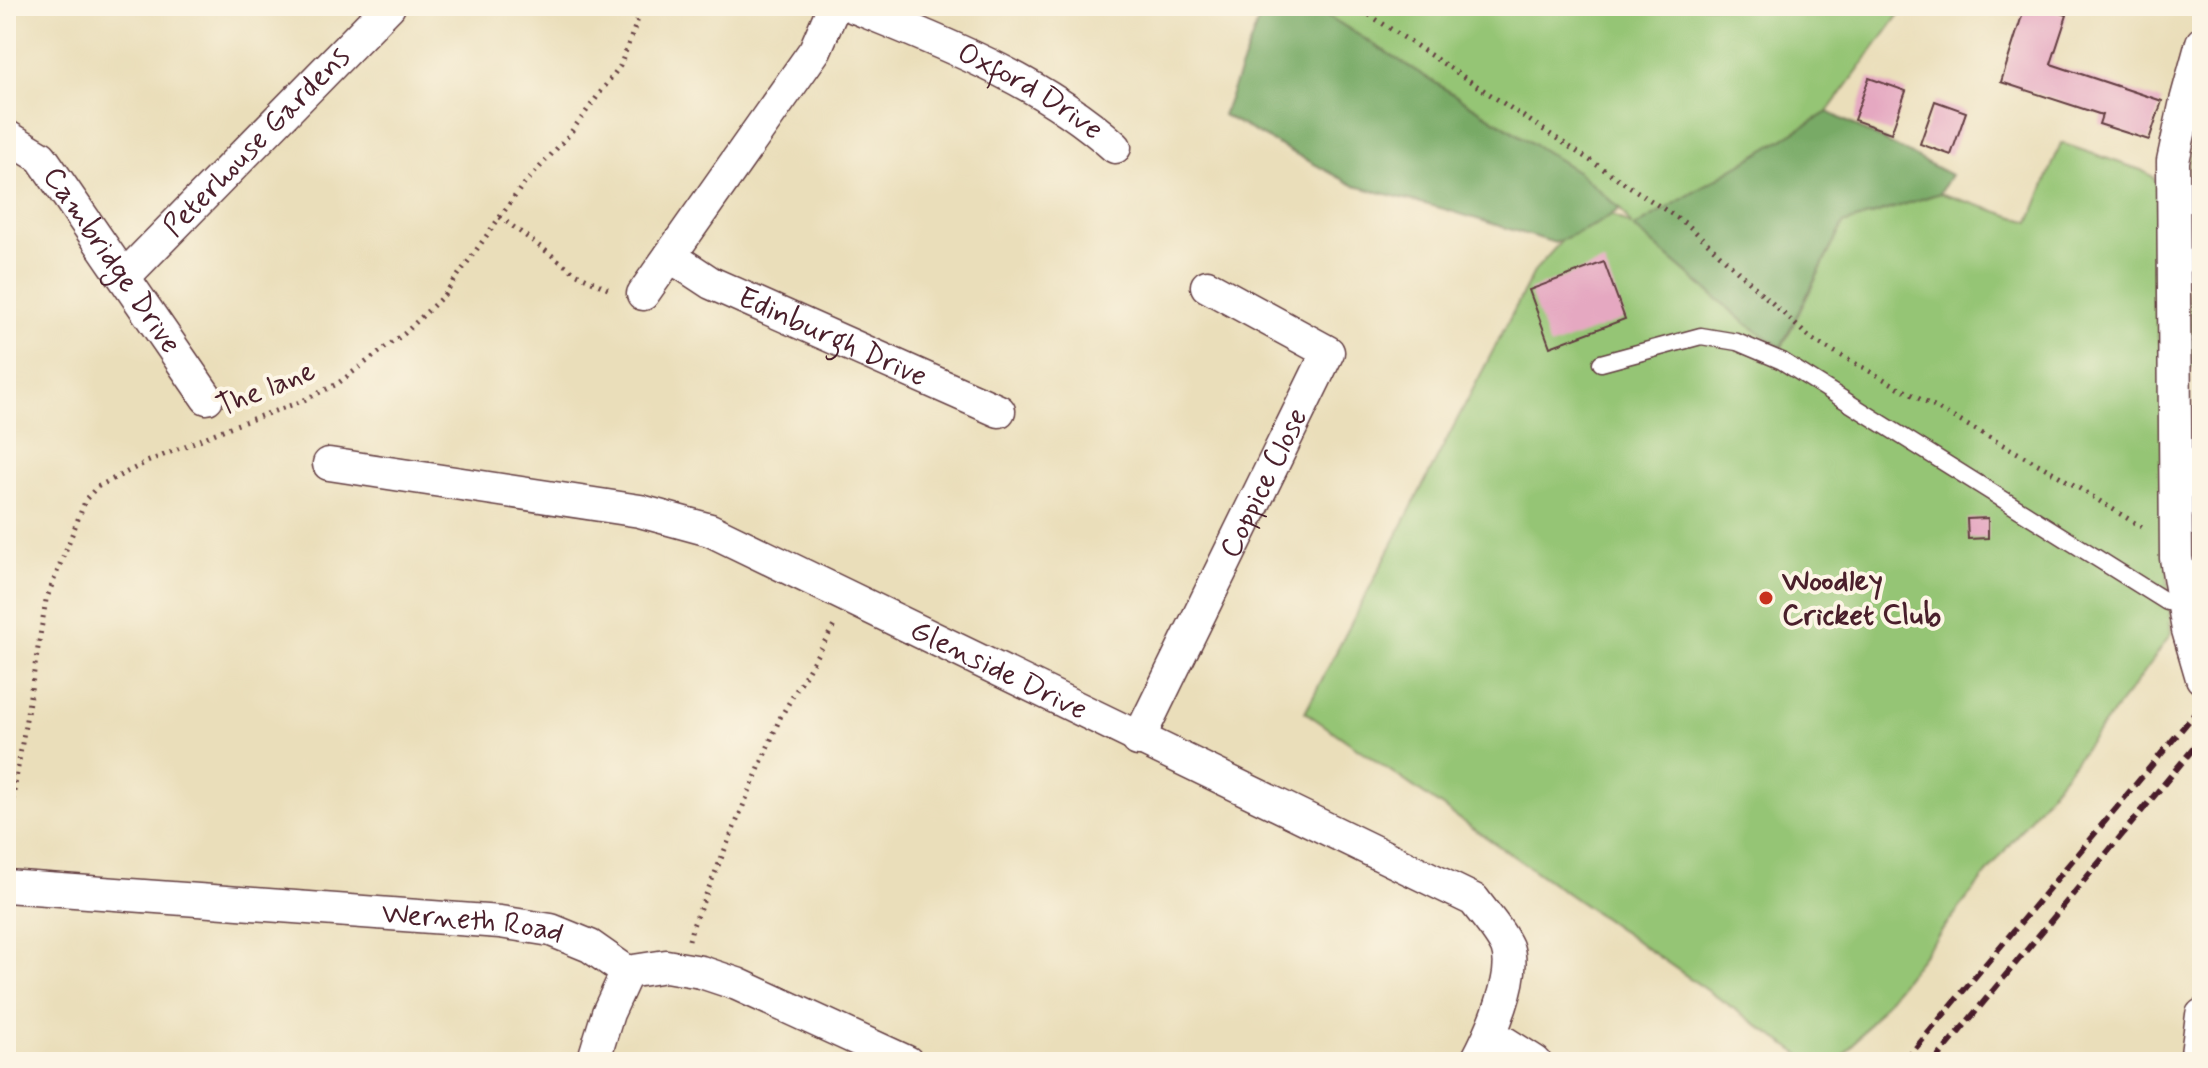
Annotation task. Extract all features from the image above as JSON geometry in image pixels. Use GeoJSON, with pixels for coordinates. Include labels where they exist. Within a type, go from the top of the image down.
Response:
{"type":"FeatureCollection","features":[{"type":"Feature","properties":{"kind":"street","name":"Peterhouse Gardens"},"geometry":{"type":"LineString","coordinates":[[125,276],[389,6]]}},
{"type":"Feature","properties":{"kind":"street"},"geometry":{"type":"LineString","coordinates":[[643,294],[815,50],[834,6]]}},
{"type":"Feature","properties":{"kind":"street","name":"Oxford Drive"},"geometry":{"type":"LineString","coordinates":[[852,6],[935,40],[1024,84],[1067,108],[1115,147]]}},
{"type":"Feature","properties":{"kind":"street"},"geometry":{"type":"LineString","coordinates":[[2199,668],[2176,558],[2173,161],[2202,43]]}},
{"type":"Feature","properties":{"kind":"street","name":"Cambridge Drive"},"geometry":{"type":"LineString","coordinates":[[6,136],[41,157],[207,398]]}},
{"type":"Feature","properties":{"kind":"street","name":"Edinburgh Drive"},"geometry":{"type":"LineString","coordinates":[[670,256],[711,283],[999,411]]}},
{"type":"Feature","properties":{"kind":"street","name":"Coppice Close"},"geometry":{"type":"LineString","coordinates":[[1138,740],[1328,352],[1207,286]]}},
{"type":"Feature","properties":{"kind":"street","name":"Glenside Drive"},"geometry":{"type":"LineString","coordinates":[[329,464],[640,511],[710,530],[1138,740],[1474,900],[1508,948],[1507,987],[1483,1048]]}},
{"type":"Feature","properties":{"kind":"street","name":"Werneth Road"},"geometry":{"type":"LineString","coordinates":[[6,886],[500,922],[551,930],[590,946],[627,972]]}},
{"type":"Feature","properties":{"kind":"street"},"geometry":{"type":"LineString","coordinates":[[593,1062],[608,1013],[627,972],[666,966],[701,972],[737,984],[907,1062]]}},
{"type":"Feature","properties":{"kind":"street"},"geometry":{"type":"LineString","coordinates":[[2196,1062],[2202,1015]]}},
{"type":"Feature","properties":{"kind":"street"},"geometry":{"type":"LineString","coordinates":[[1483,1048],[1535,1062]]}},
{"type":"Feature","properties":{"kind":"lane"},"geometry":{"type":"LineString","coordinates":[[1601,363],[1701,336],[1748,347],[1782,361],[2167,602],[2183,603]]}},
{"type":"Feature","properties":{"kind":"path","name":"The lane"},"geometry":{"type":"LineString","coordinates":[[6,839],[46,600],[86,499],[97,487],[147,462],[300,402],[337,384],[405,333],[444,295],[520,189],[568,136],[620,66],[643,6]]}},
{"type":"Feature","properties":{"kind":"path"},"geometry":{"type":"LineString","coordinates":[[1356,6],[1688,225],[1811,339],[2056,474],[2137,523],[2176,558]]}},
{"type":"Feature","properties":{"kind":"path"},"geometry":{"type":"LineString","coordinates":[[500,217],[577,274],[604,288],[643,294]]}},
{"type":"Feature","properties":{"kind":"path"},"geometry":{"type":"LineString","coordinates":[[683,969],[692,928],[780,718],[826,637],[852,600]]}},
{"type":"Feature","properties":{"kind":"green space"},"geometry":{"type":"Polygon","coordinates":[[[1264,6],[1312,6],[1578,172],[1620,209],[1597,224],[1555,243],[1355,186],[1223,115],[1264,6]]]}},
{"type":"Feature","properties":{"kind":"green space","name":"Woodley Cricket Club"},"geometry":{"type":"Polygon","coordinates":[[[1312,6],[1905,6],[1828,112],[1634,228],[1747,324],[1782,347],[1843,224],[1940,193],[2030,222],[2061,143],[2141,170],[2153,177],[2157,184],[2171,634],[2140,678],[1839,1062],[1811,1062],[1305,712],[1535,270],[1594,205],[1632,226],[1620,209],[1578,172],[1312,6]]]}},
{"type":"Feature","properties":{"kind":"green space"},"geometry":{"type":"Polygon","coordinates":[[[2202,102],[2202,367],[2190,367],[2188,199],[2190,165],[2202,102]]]}},
{"type":"Feature","properties":{"kind":"green space"},"geometry":{"type":"Polygon","coordinates":[[[1828,112],[1951,175],[1940,193],[1843,224],[1781,347],[1747,324],[1634,228],[1828,112]]]}},
{"type":"Feature","properties":{"kind":"building"},"geometry":{"type":"Polygon","coordinates":[[[2025,6],[2041,6],[2067,15],[2051,64],[2162,101],[2149,140],[2099,124],[2102,115],[2001,82],[2025,6]]]}},
{"type":"Feature","properties":{"kind":"building"},"geometry":{"type":"Polygon","coordinates":[[[1869,78],[1906,91],[1891,133],[1854,120],[1869,78]]]}},
{"type":"Feature","properties":{"kind":"building"},"geometry":{"type":"Polygon","coordinates":[[[1935,101],[1966,112],[1951,155],[1920,144],[1935,101]]]}},
{"type":"Feature","properties":{"kind":"building"},"geometry":{"type":"Polygon","coordinates":[[[1604,262],[1625,319],[1550,347],[1529,290],[1604,262]]]}},
{"type":"Feature","properties":{"kind":"building"},"geometry":{"type":"Polygon","coordinates":[[[1988,518],[1988,538],[1968,539],[1967,519],[1988,518]]]}},
{"type":"Feature","properties":{"kind":"railway"},"geometry":{"type":"LineString","coordinates":[[1904,1062],[2202,705]]}},
{"type":"Feature","properties":{"kind":"railway"},"geometry":{"type":"LineString","coordinates":[[1934,1062],[2202,738]]}},
{"type":"Feature","properties":{"kind":"place","name":"Woodley Cricket Club"},"geometry":{"type":"Point","coordinates":[1766,598]}}]}
